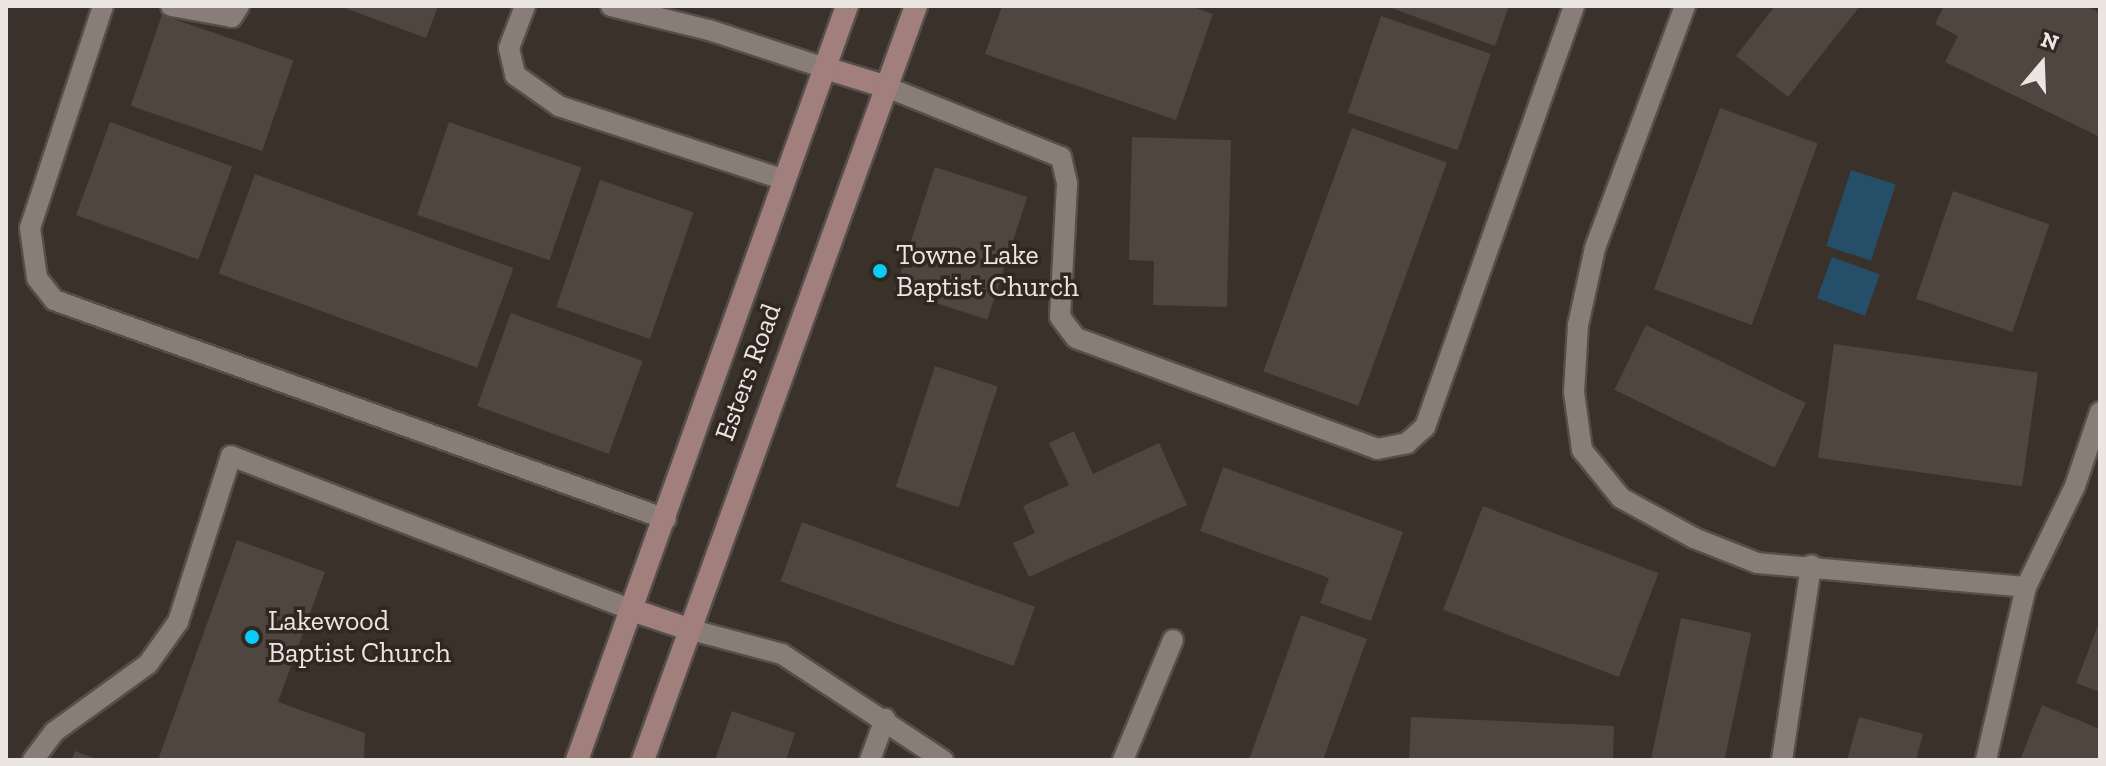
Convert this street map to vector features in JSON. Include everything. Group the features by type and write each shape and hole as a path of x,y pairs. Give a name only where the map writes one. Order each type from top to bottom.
{"main road":[{"name":"Esters Road","path":"577,760 666,519 783,179 847,6"},
{"name":"Esters Road","path":"643,760 884,86 916,6"},
{"path":"825,68 884,86"},
{"path":"632,610 688,629"}],"lane":[{"path":"103,6 30,228 37,278 54,300 666,519"},
{"path":"171,6 232,17 239,6"},
{"path":"525,6 509,48 515,75 559,106 783,179"},
{"path":"611,6 709,30 825,68"},
{"path":"884,86 1061,157 1067,184 1060,317 1076,338 1377,449 1407,443 1425,427 1574,6"},
{"path":"1685,6 1592,263 1578,325 1574,392 1582,450 1621,498 1694,538 1757,563 1811,565 2026,587"},
{"path":"1986,760 2026,587 2075,486 2100,412"},
{"path":"33,760 54,732 148,664 178,622 231,456 632,610"},
{"path":"1782,760 1811,565"},
{"path":"688,629 782,654 943,760"},
{"path":"1123,760 1173,640"},
{"path":"870,760 885,719"}],"water":[{"path":"1851,170 1896,185 1871,261 1826,246"},
{"path":"1832,257 1880,274 1865,316 1817,298"}],"building":[{"path":"339,6 438,6 426,38"},
{"path":"1002,6 1190,6 1213,14 1176,120 985,54"},
{"path":"1386,6 1509,6 1495,46"},
{"path":"1775,6 1860,6 1788,97 1736,56"},
{"path":"1944,6 2086,6 2100,13 2100,137 1945,62 1958,36 1935,24"},
{"path":"162,15 293,60 262,151 131,106"},
{"path":"1381,16 1491,54 1457,150 1348,112"},
{"path":"1720,108 1818,144 1752,325 1654,289"},
{"path":"110,122 232,166 198,259 76,215"},
{"path":"449,122 581,168 549,260 417,215"},
{"path":"1352,128 1447,163 1358,406 1263,371"},
{"path":"1132,137 1231,140 1227,307 1153,305 1154,261 1129,260"},
{"path":"935,167 1027,197 987,320 895,290"},
{"path":"255,174 513,268 477,368 219,274"},
{"path":"600,180 694,212 650,339 556,307"},
{"path":"1953,191 2049,224 2012,332 1916,299"},
{"path":"511,313 643,361 609,454 477,406"},
{"path":"1646,325 1806,403 1774,468 1614,390"},
{"path":"1834,344 2038,373 2022,487 1818,458"},
{"path":"935,366 998,386 959,507 896,487"},
{"path":"1074,431 1093,474 1159,443 1187,505 1029,577 1013,543 1035,533 1023,506 1069,485 1049,443"},
{"path":"1223,467 1403,532 1371,621 1320,603 1329,578 1200,531"},
{"path":"1483,506 1659,573 1619,677 1443,610"},
{"path":"802,522 1035,607 1013,666 780,581"},
{"name":"Lakewood Baptist Church","path":"237,540 325,572 278,702 365,733 364,760 158,760"},
{"path":"1301,615 1367,639 1323,760 1249,760"},
{"path":"1681,618 1751,633 1724,760 1651,760"},
{"path":"2100,620 2100,692 2076,683"},
{"path":"2042,705 2100,729 2100,760 2020,760"},
{"path":"732,711 795,733 786,760 715,760"},
{"path":"1411,717 1614,726 1613,760 1409,760"},
{"path":"1859,717 1923,734 1916,760 1847,760"},
{"path":"75,751 99,760 72,760"}],"place":[{"name":"Towne Lake Baptist Church","path":"880,271"},
{"name":"Lakewood Baptist Church","path":"252,637"}]}
